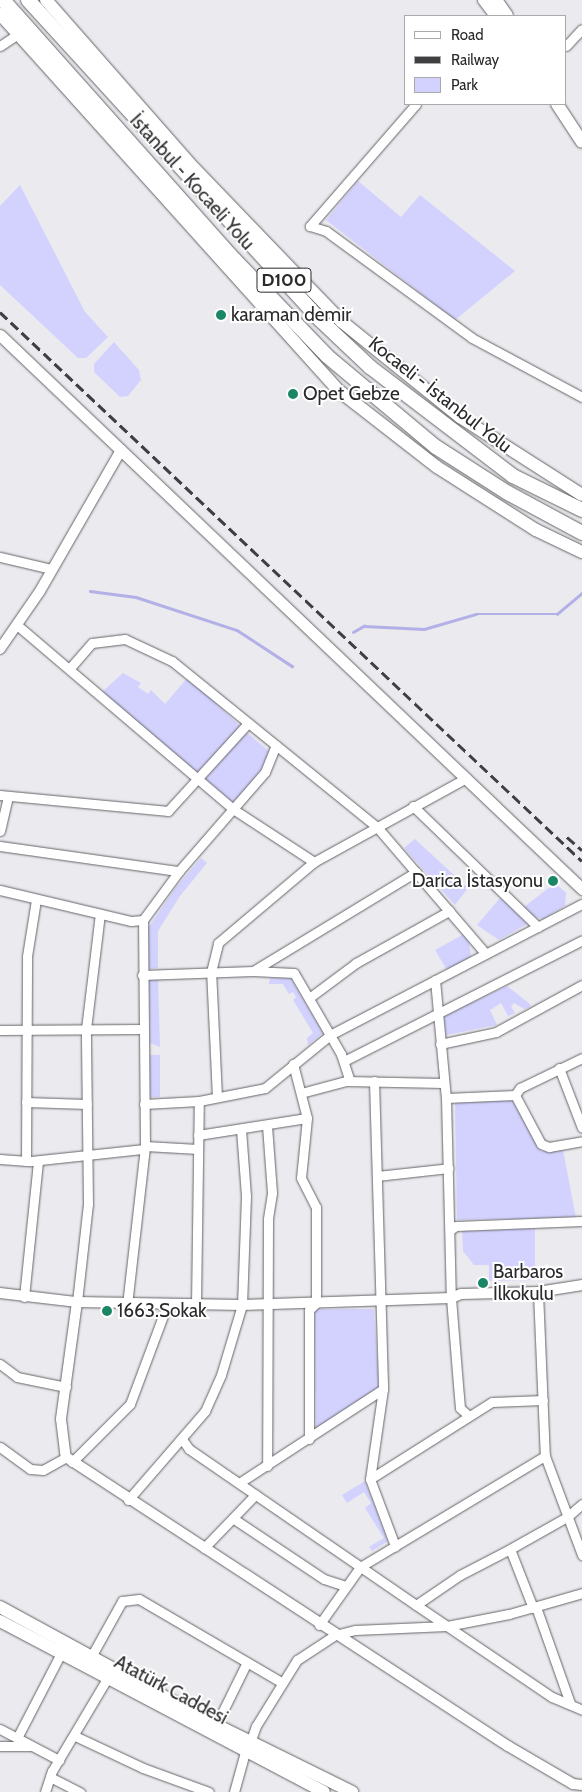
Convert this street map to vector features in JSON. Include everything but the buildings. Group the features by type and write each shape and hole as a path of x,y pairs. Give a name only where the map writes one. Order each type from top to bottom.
{"highway":[{"name":"İstanbul - Kocaeli Yolu","path":"3,0 234,259 327,356 436,446 508,493 582,533"},
{"name":"Kocaeli - İstanbul Yolu","path":"28,0 317,317 370,368 513,476 582,510"}],"main road":[{"path":"46,0 190,164 340,321 460,417 582,495"},
{"path":"484,0 499,10"},
{"path":"0,14 338,390 437,467 536,530 582,552"},
{"path":"567,103 582,126"},
{"path":"558,105 582,142"},
{"path":"0,335 582,890"},
{"path":"0,1607 92,1655 216,1725 247,1747 352,1792"},
{"name":"Atatürk Caddesi","path":"0,1621 108,1678 247,1747 317,1790"}],"street":[{"path":"567,45 582,29"},
{"path":"0,46 18,34"},
{"path":"415,105 310,226 326,231 472,338 582,397"},
{"path":"0,649 17,625 121,450"},
{"path":"0,557 51,569"},
{"path":"17,625 70,668 233,809 314,862"},
{"path":"70,668 92,643 125,639 172,661 377,827 486,954"},
{"path":"0,831 4,796 168,811 248,723"},
{"path":"127,1305 145,1147 143,920 179,871 265,772 276,745"},
{"path":"217,1097 211,972 212,958 218,942 314,862 466,778"},
{"path":"413,806 538,927"},
{"path":"0,846 179,871"},
{"path":"253,970 416,872"},
{"path":"0,890 131,921 143,920"},
{"path":"26,1161 25,1029 27,956 36,900"},
{"path":"144,1104 199,1101 264,1088 330,1035 582,904"},
{"path":"309,998 356,963 449,911"},
{"path":"100,914 86,1029 88,1204 61,1419 69,1459 128,1500 204,1548 334,1635 508,1746 579,1787"},
{"path":"344,1061 582,940"},
{"path":"142,975 253,970 294,973 344,1061 350,1081"},
{"path":"435,980 443,1083 446,1098 451,1298 460,1408 469,1416"},
{"path":"440,1044 496,1032 582,985"},
{"path":"0,1030 143,1030"},
{"path":"515,1095 520,1088 582,1058"},
{"path":"294,1064 306,1118 301,1178 316,1207 316,1303 309,1310 309,1439"},
{"path":"559,1068 582,1128"},
{"path":"301,1093 350,1081 443,1083"},
{"path":"374,1081 383,1389 370,1479 396,1546"},
{"path":"446,1098 515,1095"},
{"path":"515,1095 541,1144 548,1147 582,1141"},
{"path":"196,1305 199,1101"},
{"path":"26,1102 87,1104"},
{"path":"198,1135 267,1126 306,1118"},
{"path":"267,1126 272,1193 268,1219 267,1466"},
{"path":"128,1500 205,1411 221,1375 242,1305 246,1196 240,1129"},
{"path":"0,1159 26,1161 87,1157 145,1147 198,1149"},
{"path":"24,1297 38,1160"},
{"path":"377,1176 449,1168"},
{"path":"450,1230 456,1226 582,1221"},
{"path":"0,1293 24,1297 127,1305 242,1305 451,1298 460,1294 538,1292 582,1285"},
{"path":"538,1292 545,1456 582,1555"},
{"path":"0,1447 30,1469 43,1470 69,1459 130,1404 167,1305"},
{"path":"0,1364 17,1377 66,1387"},
{"path":"239,1483 383,1389"},
{"path":"370,1479 492,1402 543,1400"},
{"path":"182,1439 189,1448 416,1606 552,1697 570,1703 582,1710"},
{"path":"319,1625 360,1567 545,1456"},
{"path":"204,1548 234,1519 255,1495"},
{"path":"416,1606 460,1575 567,1517 582,1504"},
{"path":"234,1519 324,1579 346,1586"},
{"path":"510,1549 535,1607 570,1703"},
{"path":"234,1792 247,1747 281,1682 297,1660 334,1635 355,1630 447,1626 535,1607 582,1593"},
{"path":"92,1655 122,1602 139,1599 281,1682"},
{"path":"17,1738 61,1653"},
{"path":"216,1725 247,1662"},
{"path":"45,1792 59,1760 108,1678"},
{"path":"0,1729 59,1760"},
{"path":"75,1736 186,1788 209,1792"},
{"path":"0,1746 33,1746"},
{"path":"50,1777 80,1792"}],"green space":[{"path":"358,181 401,217 420,195 515,271 455,320 326,220"},
{"path":"20,185 85,312 108,337 86,358 78,358 0,285 0,206"},
{"path":"114,342 139,370 141,380 128,396 120,397 94,372 94,364"},
{"path":"123,673 141,683 138,687 148,694 151,690 165,704 188,677 241,727 199,775 102,692"},
{"path":"246,732 270,752 263,767 233,804 205,779"},
{"path":"415,839 468,888 455,905 404,848"},
{"path":"201,858 207,863 180,896 158,931 158,968 148,969 148,928 176,887"},
{"path":"555,883 566,893 565,906 543,919 536,918 524,907"},
{"path":"500,898 529,923 499,940 477,925"},
{"path":"464,934 469,940 471,957 447,970 435,950"},
{"path":"290,977 323,1033 308,1045 307,1038 313,1033 293,1000 296,997 293,992 289,994 283,984 269,984 270,978"},
{"path":"149,980 158,980 160,1047 150,1043"},
{"path":"507,986 530,1004 530,1007 524,1009 514,1003 511,1006 515,1013 508,1016 501,1003 490,1010 497,1025 446,1035 444,1016"},
{"path":"149,1055 160,1055 160,1097 149,1097"},
{"path":"512,1100 541,1151 563,1150 576,1218 457,1220 455,1102"},
{"path":"535,1228 535,1280 489,1281 489,1265 474,1265 463,1251 462,1231"},
{"path":"315,1309 374,1309 379,1388 316,1429"},
{"path":"365,1481 388,1541 372,1551 369,1547 384,1538 365,1508 371,1503 364,1492 347,1503 342,1495"}],"waterway":[{"path":"90,591 136,597 237,630 292,666"},
{"path":"353,632 364,626 424,629 476,614 557,614 582,593"}],"railway":[{"path":"0,312 582,861"},
{"path":"567,837 582,850"}],"place":[{"name":"karaman demir","path":"221,315"},
{"name":"Opet Gebze","path":"293,394"},
{"name":"Darica İstasyonu","path":"553,881"},
{"name":"Barbaros İlkokulu","path":"483,1283"},
{"name":"1663.Sokak","path":"107,1311"}]}
